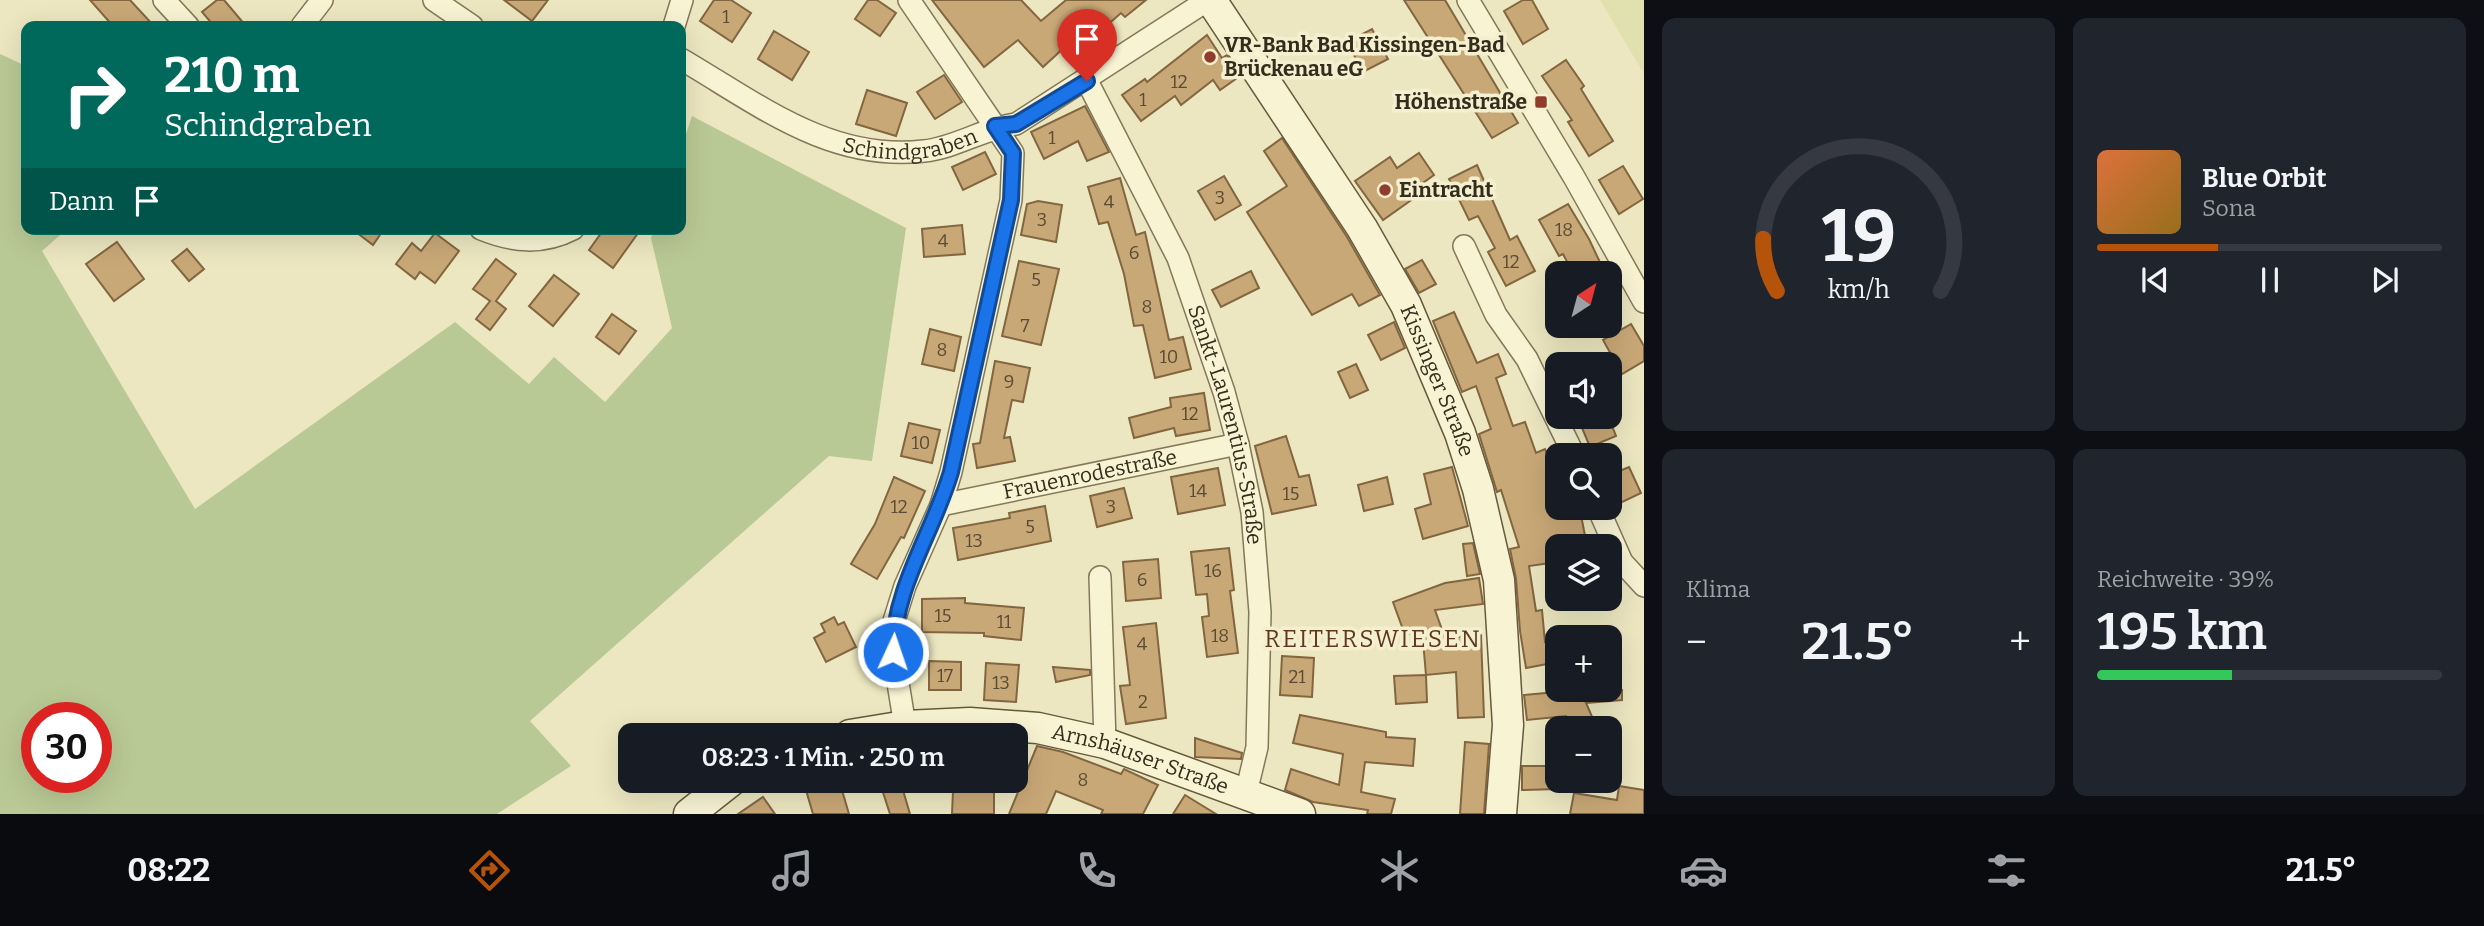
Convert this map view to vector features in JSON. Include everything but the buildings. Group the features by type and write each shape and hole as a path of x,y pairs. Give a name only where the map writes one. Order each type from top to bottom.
{"street":[{"path":"164,0 183,21"},
{"path":"306,21 322,0"},
{"path":"435,0 465,21"},
{"path":"676,21 682,0"},
{"path":"905,723 893,652 894,621 905,586 941,505 1011,200 1013,153 909,0"},
{"name":"Schindgraben","path":"686,62 804,131 841,146 880,152 926,151 995,126 1016,124 1210,0"},
{"name":"Kissinger Straße","path":"1210,0 1362,228 1406,305 1460,433 1478,489 1499,580 1508,725 1501,814"},
{"path":"1468,0 1574,177 1644,302"},
{"name":"Sankt-Laurentius-Straße","path":"1087,81 1178,258 1224,392 1238,444 1252,512 1260,612 1257,747 1246,793"},
{"path":"496,235 510,241 555,239 562,235"},
{"path":"1464,246 1496,314 1527,359 1568,443"},
{"name":"Frauenrodestraße","path":"941,505 1238,444"},
{"path":"1603,520 1622,562 1644,586"},
{"path":"1100,577 1105,743"},
{"name":"Arnshäuser Straße","path":"1028,726 1105,743 1300,814"},
{"path":"689,814 716,793"}],"green space":[{"path":"1600,0 1644,0 1644,74"},
{"path":"0,54 21,64 21,235 60,235 42,251 195,509 455,322 529,384 554,357 605,402 672,328 651,238 652,235 686,235 686,134 692,116 906,228 872,461 829,456 530,721 571,766 497,814 0,814"}],"place":[{"name":"VR-Bank Bad Kissingen-Bad Brückenau eG","path":"1210,57"},
{"name":"Höhenstraße","path":"1541,102"},
{"name":"Eintracht","path":"1385,190"}],"district":[{"name":"REITERSWIESEN","path":"1373,639"}],"route":[{"path":"893,652 894,621 905,586 941,505 951,472 1011,200 1013,153 995,126 1016,124 1087,81"}]}
